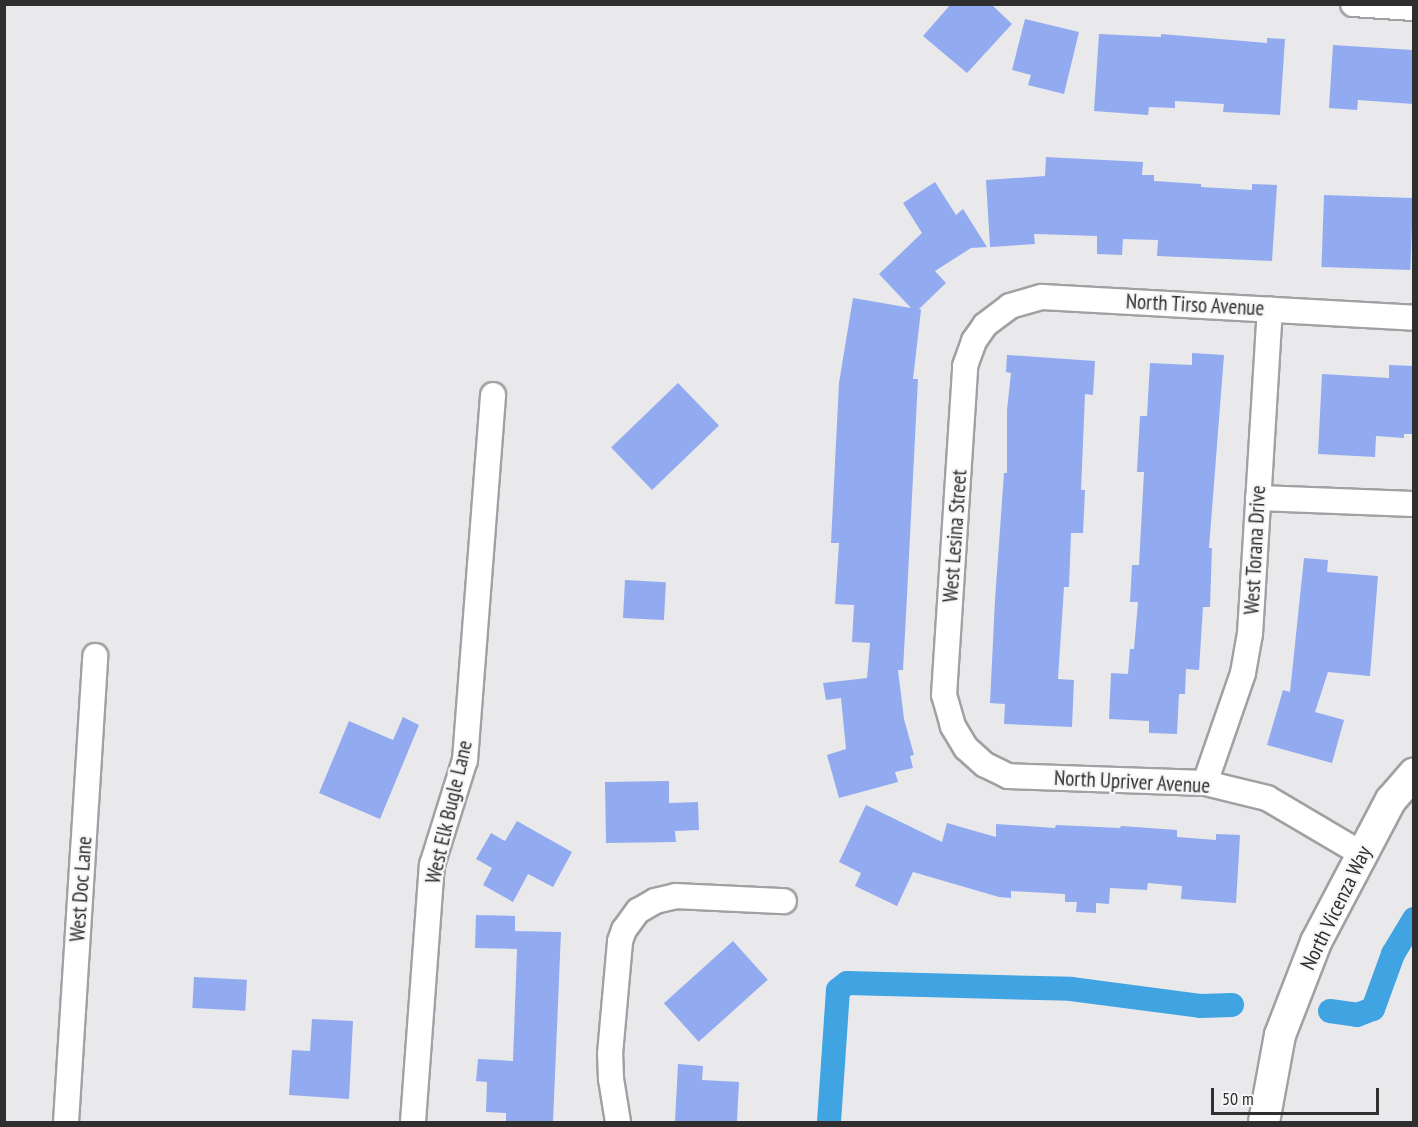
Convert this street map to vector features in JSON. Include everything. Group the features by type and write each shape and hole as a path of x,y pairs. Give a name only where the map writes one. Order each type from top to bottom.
{"street":[{"path":"1353,4 1413,8"},
{"name":"North Tirso Avenue","path":"985,325 1010,306 1042,297 1413,318"},
{"name":"West Torana Drive","path":"1205,783 1244,674 1250,634 1270,310"},
{"name":"West Lesina Street","path":"966,748 953,726 945,695 965,366 974,341 985,325"},
{"name":"West Elk Bugle Lane","path":"413,1122 432,865 465,760 493,395"},
{"path":"1258,498 1413,504"},
{"name":"West Doc Lane","path":"66,1122 95,656"},
{"name":"North Upriver Avenue","path":"966,748 985,765 1008,776 1205,783 1267,798 1362,854"},
{"name":"North Vicenza Way","path":"1264,1122 1281,1035 1316,942 1391,800 1413,774"},
{"path":"618,1122 610,1079 610,1054 620,941 624,930 638,911 655,901 676,896 784,901"}],"building":[{"path":"951,4 991,4 1012,24 967,73 923,36"},
{"path":"1025,19 1079,32 1064,94 1028,85 1031,75 1012,70"},
{"path":"1099,34 1161,37 1161,34 1267,43 1267,38 1285,39 1280,115 1223,112 1224,104 1175,101 1175,108 1149,107 1148,115 1094,111"},
{"path":"1333,45 1413,50 1413,104 1358,100 1357,110 1329,108"},
{"path":"1046,157 1143,162 1142,175 1154,175 1154,181 1201,184 1201,187 1252,190 1252,184 1277,185 1272,261 1157,256 1158,240 1123,239 1122,255 1097,254 1097,236 1034,234 1035,244 990,247 986,180 1045,176"},
{"path":"935,182 956,215 963,209 987,247 971,248 935,271 946,283 919,309 921,310 913,379 918,379 903,670 898,670 904,719 914,755 910,756 913,768 895,772 898,782 839,798 827,755 846,749 841,698 826,700 823,683 867,678 870,643 852,642 854,605 835,604 839,543 831,543 839,383 853,298 911,308 879,274 922,233 903,203"},
{"path":"1324,195 1413,198 1410,270 1321,267"},
{"path":"1192,353 1224,355 1209,548 1212,548 1210,607 1203,607 1199,670 1186,669 1185,694 1179,694 1177,734 1149,733 1149,721 1109,719 1111,673 1128,674 1130,649 1134,649 1138,602 1130,602 1132,565 1139,565 1144,472 1137,472 1140,416 1147,416 1150,363 1192,365"},
{"path":"1007,355 1095,361 1093,395 1085,394 1081,490 1085,490 1083,533 1071,533 1069,587 1064,587 1058,679 1074,680 1072,727 1004,724 1005,704 990,703 1004,473 1007,473 1007,410 1011,373 1006,372"},
{"path":"1389,365 1413,366 1413,434 1404,434 1404,438 1376,436 1375,457 1318,454 1322,374 1389,378"},
{"path":"678,383 719,425 652,490 611,448"},
{"path":"1304,558 1328,560 1327,572 1378,576 1370,676 1328,672 1315,712 1344,720 1332,763 1267,745 1283,690 1290,692"},
{"path":"625,580 666,582 664,620 623,618"},
{"path":"403,717 419,725 380,819 319,793 349,721 393,740"},
{"path":"669,781 669,803 698,802 699,830 675,831 676,842 606,843 605,782"},
{"path":"866,805 942,842 947,823 996,837 996,824 1055,828 1056,825 1120,828 1121,826 1177,830 1177,837 1216,840 1216,834 1240,835 1236,903 1181,899 1182,886 1148,883 1147,890 1110,888 1109,904 1096,903 1096,913 1076,912 1077,902 1065,902 1065,894 1011,891 1011,898 999,897 913,872 897,906 855,886 861,873 839,862"},
{"path":"517,821 572,852 553,887 528,874 513,902 483,885 492,868 476,859 491,833 505,841"},
{"path":"476,915 515,916 515,931 561,932 553,1122 506,1122 506,1113 486,1112 487,1082 476,1081 478,1059 513,1061 517,949 475,948"},
{"path":"733,941 768,980 699,1042 664,1003"},
{"path":"194,977 247,980 245,1011 192,1008"},
{"path":"312,1019 353,1021 349,1099 289,1095 292,1050 310,1051"},
{"path":"678,1064 703,1066 702,1080 739,1082 737,1122 675,1122"}],"waterway":[{"path":"1330,1011 1357,1015 1373,1009 1393,954 1414,919"},
{"path":"829,1122 838,990 847,983 1071,989 1200,1006 1232,1005"}]}
